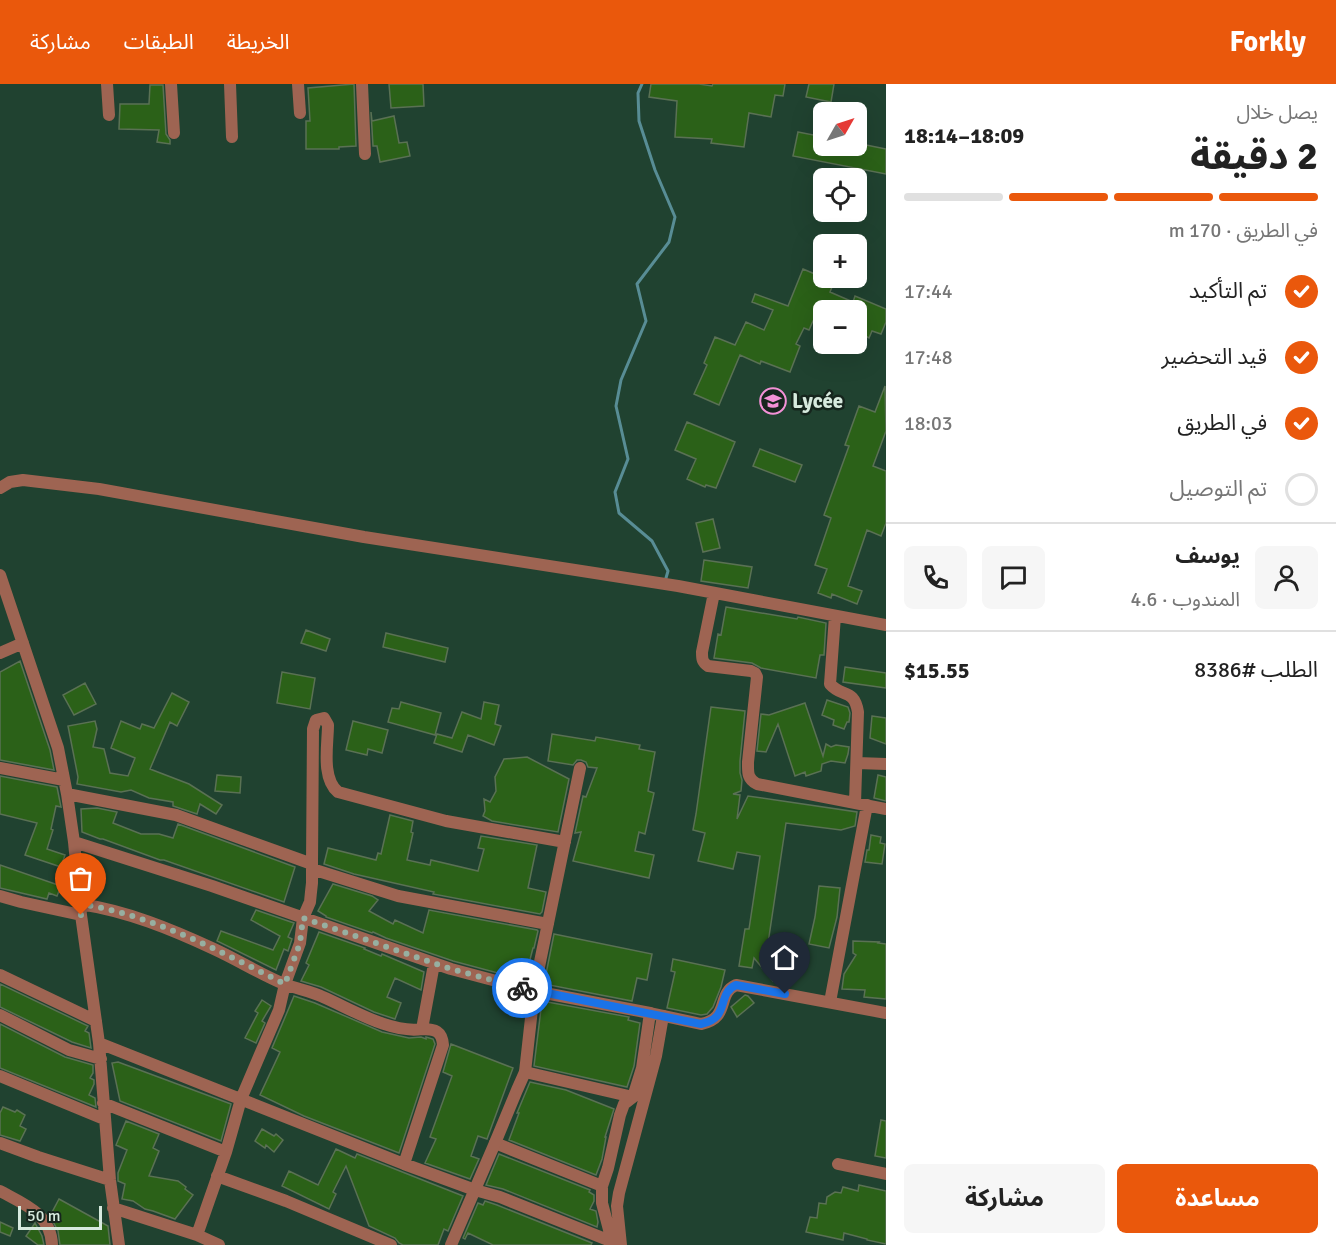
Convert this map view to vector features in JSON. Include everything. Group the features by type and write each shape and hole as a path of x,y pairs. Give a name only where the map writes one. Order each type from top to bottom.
{"street":[{"path":"107,84 109,115"},
{"path":"171,84 174,134"},
{"path":"230,84 232,137"},
{"path":"298,84 300,113"},
{"path":"362,84 365,154"},
{"path":"0,488 10,482 23,480 99,489 364,537 678,586 886,626"},
{"path":"0,575 58,748 67,794 101,1059 104,1119 119,1245"},
{"path":"714,593 702,659 704,663 708,666 751,671 757,677 748,762 748,776 751,780 757,784 886,809"},
{"path":"830,1002 861,804 857,763 857,703 852,697 833,688 829,680 835,616"},
{"path":"0,653 23,643"},
{"path":"197,1235 226,1152 241,1100 279,1010 285,984 300,943 303,918 310,902 312,729 316,720 324,718 328,724 326,750 329,780 338,792 446,821 565,842"},
{"path":"857,763 886,764"},
{"path":"0,768 64,780"},
{"path":"451,1245 525,1072 534,991 580,768"},
{"path":"67,794 176,815 398,896 548,924"},
{"path":"74,842 434,964 534,991 650,1012 701,1024 708,1023 719,1014 726,993 736,985 886,1013"},
{"path":"0,896 21,902 81,909 115,910 173,931 285,984 322,996 368,1018 400,1028 433,1029 438,1032 443,1039 443,1046 404,1164"},
{"path":"422,1029 434,964"},
{"path":"0,975 96,1021"},
{"path":"616,1244 602,1203 602,1186 624,1104 633,1097 642,1068 650,1012"},
{"path":"0,1015 69,1050 101,1059"},
{"path":"616,1244 617,1206 656,1056 663,1016"},
{"path":"99,1043 404,1164 500,1197 616,1244"},
{"path":"525,1072 633,1097"},
{"path":"0,1076 104,1119"},
{"path":"103,1103 226,1152"},
{"path":"0,1143 110,1180"},
{"path":"495,1143 602,1186"},
{"path":"838,1164 886,1174"},
{"path":"217,1176 391,1245"},
{"path":"0,1191 39,1215 47,1226 52,1245"},
{"path":"113,1208 197,1235 219,1245"}],"building":[{"path":"354,84 356,146 339,147 339,149 306,149 306,121 310,121 308,88"},
{"path":"389,84 423,84 424,106 391,108"},
{"path":"651,84 712,86 713,84 785,84 783,96 775,95 771,117 749,113 744,147 711,143 712,139 675,137 677,101 649,97"},
{"path":"809,84 834,84 831,102 806,97"},
{"path":"150,85 163,85 166,134 170,144 157,142 159,130 119,129 120,104 149,104"},
{"path":"371,112 372,121 394,116 399,143 407,142 410,156 380,162 377,146 373,146"},
{"path":"798,132 813,135 813,156 867,156 867,145 886,149 886,174 867,170 867,168 855,168 793,156"},
{"path":"803,269 813,273 813,288 832,288 830,292 848,300 813,300 813,321 809,330 804,328 796,344 800,346 790,372 761,361 760,364 740,355 719,405 694,394 707,365 704,363 715,337 735,345 746,322 764,330 773,310 752,302 755,294 788,306"},
{"path":"867,301 886,309 886,322 881,334 872,331 869,338 867,337"},
{"path":"885,386 886,431 873,466 886,471 886,523 881,536 867,530 848,586 862,591 857,604 832,594 831,598 818,593 827,569 815,565 831,518 824,515 849,446 845,445 859,406 875,412"},
{"path":"687,422 735,442 716,488 706,485 705,487 687,479 696,459 675,450"},
{"path":"760,449 802,465 795,482 753,466"},
{"path":"713,519 720,548 703,552 696,523"},
{"path":"704,560 752,567 748,588 701,581"},
{"path":"726,607 826,623 824,655 820,655 816,678 761,668 752,663 714,658"},
{"path":"306,630 330,639 326,651 301,643"},
{"path":"386,633 448,648 445,662 383,647"},
{"path":"20,661 50,750 54,770 0,760 0,672"},
{"path":"845,667 886,673 886,688 843,682"},
{"path":"282,672 315,678 310,709 277,703"},
{"path":"85,683 96,704 74,715 63,695"},
{"path":"172,693 189,702 177,726 170,722 150,769 189,784 222,805 216,814 200,804 197,814 173,806 173,802 149,798 131,790 121,792 77,784 78,777 68,726 95,721 97,729 93,747 104,749 110,773 128,776 135,758 111,748 121,721 140,729 142,724 154,728"},
{"path":"827,700 848,707 849,722 844,729 833,725 834,720 822,715"},
{"path":"401,702 441,713 435,735 388,722 392,708 399,709"},
{"path":"484,702 499,705 495,724 501,726 494,745 468,735 462,752 434,743 437,734 452,738 462,712 481,719"},
{"path":"805,703 823,756 826,744 831,747 836,745 849,747 845,763 831,761 822,764 821,771 806,776 805,772 795,776 778,724 766,752 757,751 761,714 769,715"},
{"path":"711,707 745,711 740,761 741,791 733,794 740,795 737,819 748,796 857,812 855,826 841,830 786,823 764,970 754,958 752,968 739,966 745,929 749,929 760,856 737,852 733,869 698,861 705,833 693,830"},
{"path":"872,716 886,718 886,744 870,738"},
{"path":"353,721 388,730 382,753 368,749 367,755 346,750"},
{"path":"552,734 595,741 596,737 640,745 639,749 655,752 648,791 654,793 645,834 639,832 635,851 654,855 649,878 573,861 581,832 575,833 583,796 586,797 597,768 588,767 586,762 581,760 577,760 573,765 548,761"},
{"path":"527,757 569,779 558,832 492,821 483,816 484,799 490,802 496,791 495,777 504,759"},
{"path":"217,775 241,777 240,793 215,791"},
{"path":"878,775 886,777 886,801 874,798"},
{"path":"0,776 57,787 61,807 56,806 51,829 53,830 47,849 65,855 61,867 25,855 37,823 0,814"},
{"path":"97,808 117,812 113,823 141,834 159,834 173,838 178,824 295,867 284,902 82,832 81,809"},
{"path":"390,815 413,821 411,832 413,833 407,860 430,865 431,860 478,871 484,849 478,848 481,836 537,845 528,888 546,892 542,912 540,914 433,894 434,892 354,874 324,864 328,848 376,860 378,853 381,854"},
{"path":"871,835 881,837 880,843 885,844 882,864 865,862"},
{"path":"0,865 61,886 57,896 49,893 47,899 0,888"},
{"path":"333,884 372,896 378,900 369,911 393,924 395,920 423,933 429,910 537,930 528,967 530,967 528,981 453,961 326,917 318,911"},
{"path":"819,886 840,888 837,917 829,948 809,944"},
{"path":"256,910 294,923 288,937 292,939 288,951 284,949 276,970 217,941 221,931 273,950 280,936 251,920"},
{"path":"319,932 381,956 382,954 424,972 421,990 395,978 387,997 401,1003 395,1019 374,1012 321,987 301,981 309,965 306,963"},
{"path":"554,934 652,954 647,980 637,978 632,1001 544,984"},
{"path":"853,941 886,944 886,999 864,997 865,990 842,989 844,974 856,955 853,953"},
{"path":"789,953 800,966 781,982 777,977 773,981 766,972"},
{"path":"673,959 725,970 713,1007 707,1014 701,1015 667,1008 675,972 671,971"},
{"path":"0,984 88,1026 85,1031 89,1033 91,1048 72,1042 0,1007"},
{"path":"745,995 754,1003 737,1017 731,1007"},
{"path":"294,996 382,1032 409,1038 433,1039 435,1044 399,1153 304,1116 260,1095 280,1052 272,1048"},
{"path":"262,1000 271,1006 262,1021 265,1023 256,1043 245,1038 258,1013 255,1011"},
{"path":"542,1001 629,1017 628,1020 640,1023 634,1066 627,1087 534,1066"},
{"path":"0,1024 65,1057 93,1065 90,1078 94,1080 94,1084 89,1095 95,1098 96,1107 0,1068"},
{"path":"451,1044 513,1068 487,1139 478,1136 471,1156 479,1159 470,1179 425,1163 436,1139 430,1137 452,1076 443,1072"},
{"path":"118,1062 231,1104 221,1141 120,1101 112,1063"},
{"path":"530,1082 566,1090 614,1109 596,1175 509,1140"},
{"path":"3,1107 15,1112 17,1110 25,1115 20,1126 26,1129 20,1141 0,1135 0,1113"},
{"path":"881,1120 886,1121 886,1158 875,1156"},
{"path":"126,1121 159,1134 153,1148 159,1151 149,1176 178,1181 193,1195 175,1219 145,1209 133,1201 122,1199 125,1184 118,1181 118,1173 127,1150 116,1145"},
{"path":"262,1129 274,1136 276,1134 283,1140 274,1152 266,1145 265,1148 255,1141"},
{"path":"336,1149 355,1158 357,1154 463,1196 448,1231 444,1229 438,1245 403,1245 395,1238 369,1226 346,1166 333,1192 336,1194 329,1209 282,1186 289,1171 318,1185"},
{"path":"499,1154 590,1190 589,1192 594,1195 594,1201 590,1209 596,1211 597,1227 503,1189 486,1185"},
{"path":"859,1185 886,1191 886,1244 844,1233 843,1240 806,1232 810,1217 817,1218 819,1203 826,1204 827,1197 835,1192 841,1193 843,1187 858,1191"},
{"path":"59,1199 108,1226 110,1245 60,1245 58,1231 50,1216"},
{"path":"485,1201 592,1243 591,1245 493,1245 468,1233 465,1239 463,1238 478,1203 483,1205"},
{"path":"0,1222 13,1228 10,1236 0,1232"},
{"path":"35,1223 44,1245 38,1245 26,1236"}],"waterway":[{"path":"642,84 638,93 639,121 655,170 675,217 669,242 637,284 646,321 621,380 616,406 628,459 615,492 619,513 652,541 668,571 666,578"}],"way so far":[{"path":"81,915 80,904 127,914 173,931 285,984 300,943 303,918 451,969 522,988"}],"place":[{"name":"Lycée","path":"773,401"}],"route":[{"path":"522,988 701,1024 708,1023 719,1014 726,993 736,985 785,994"}]}
